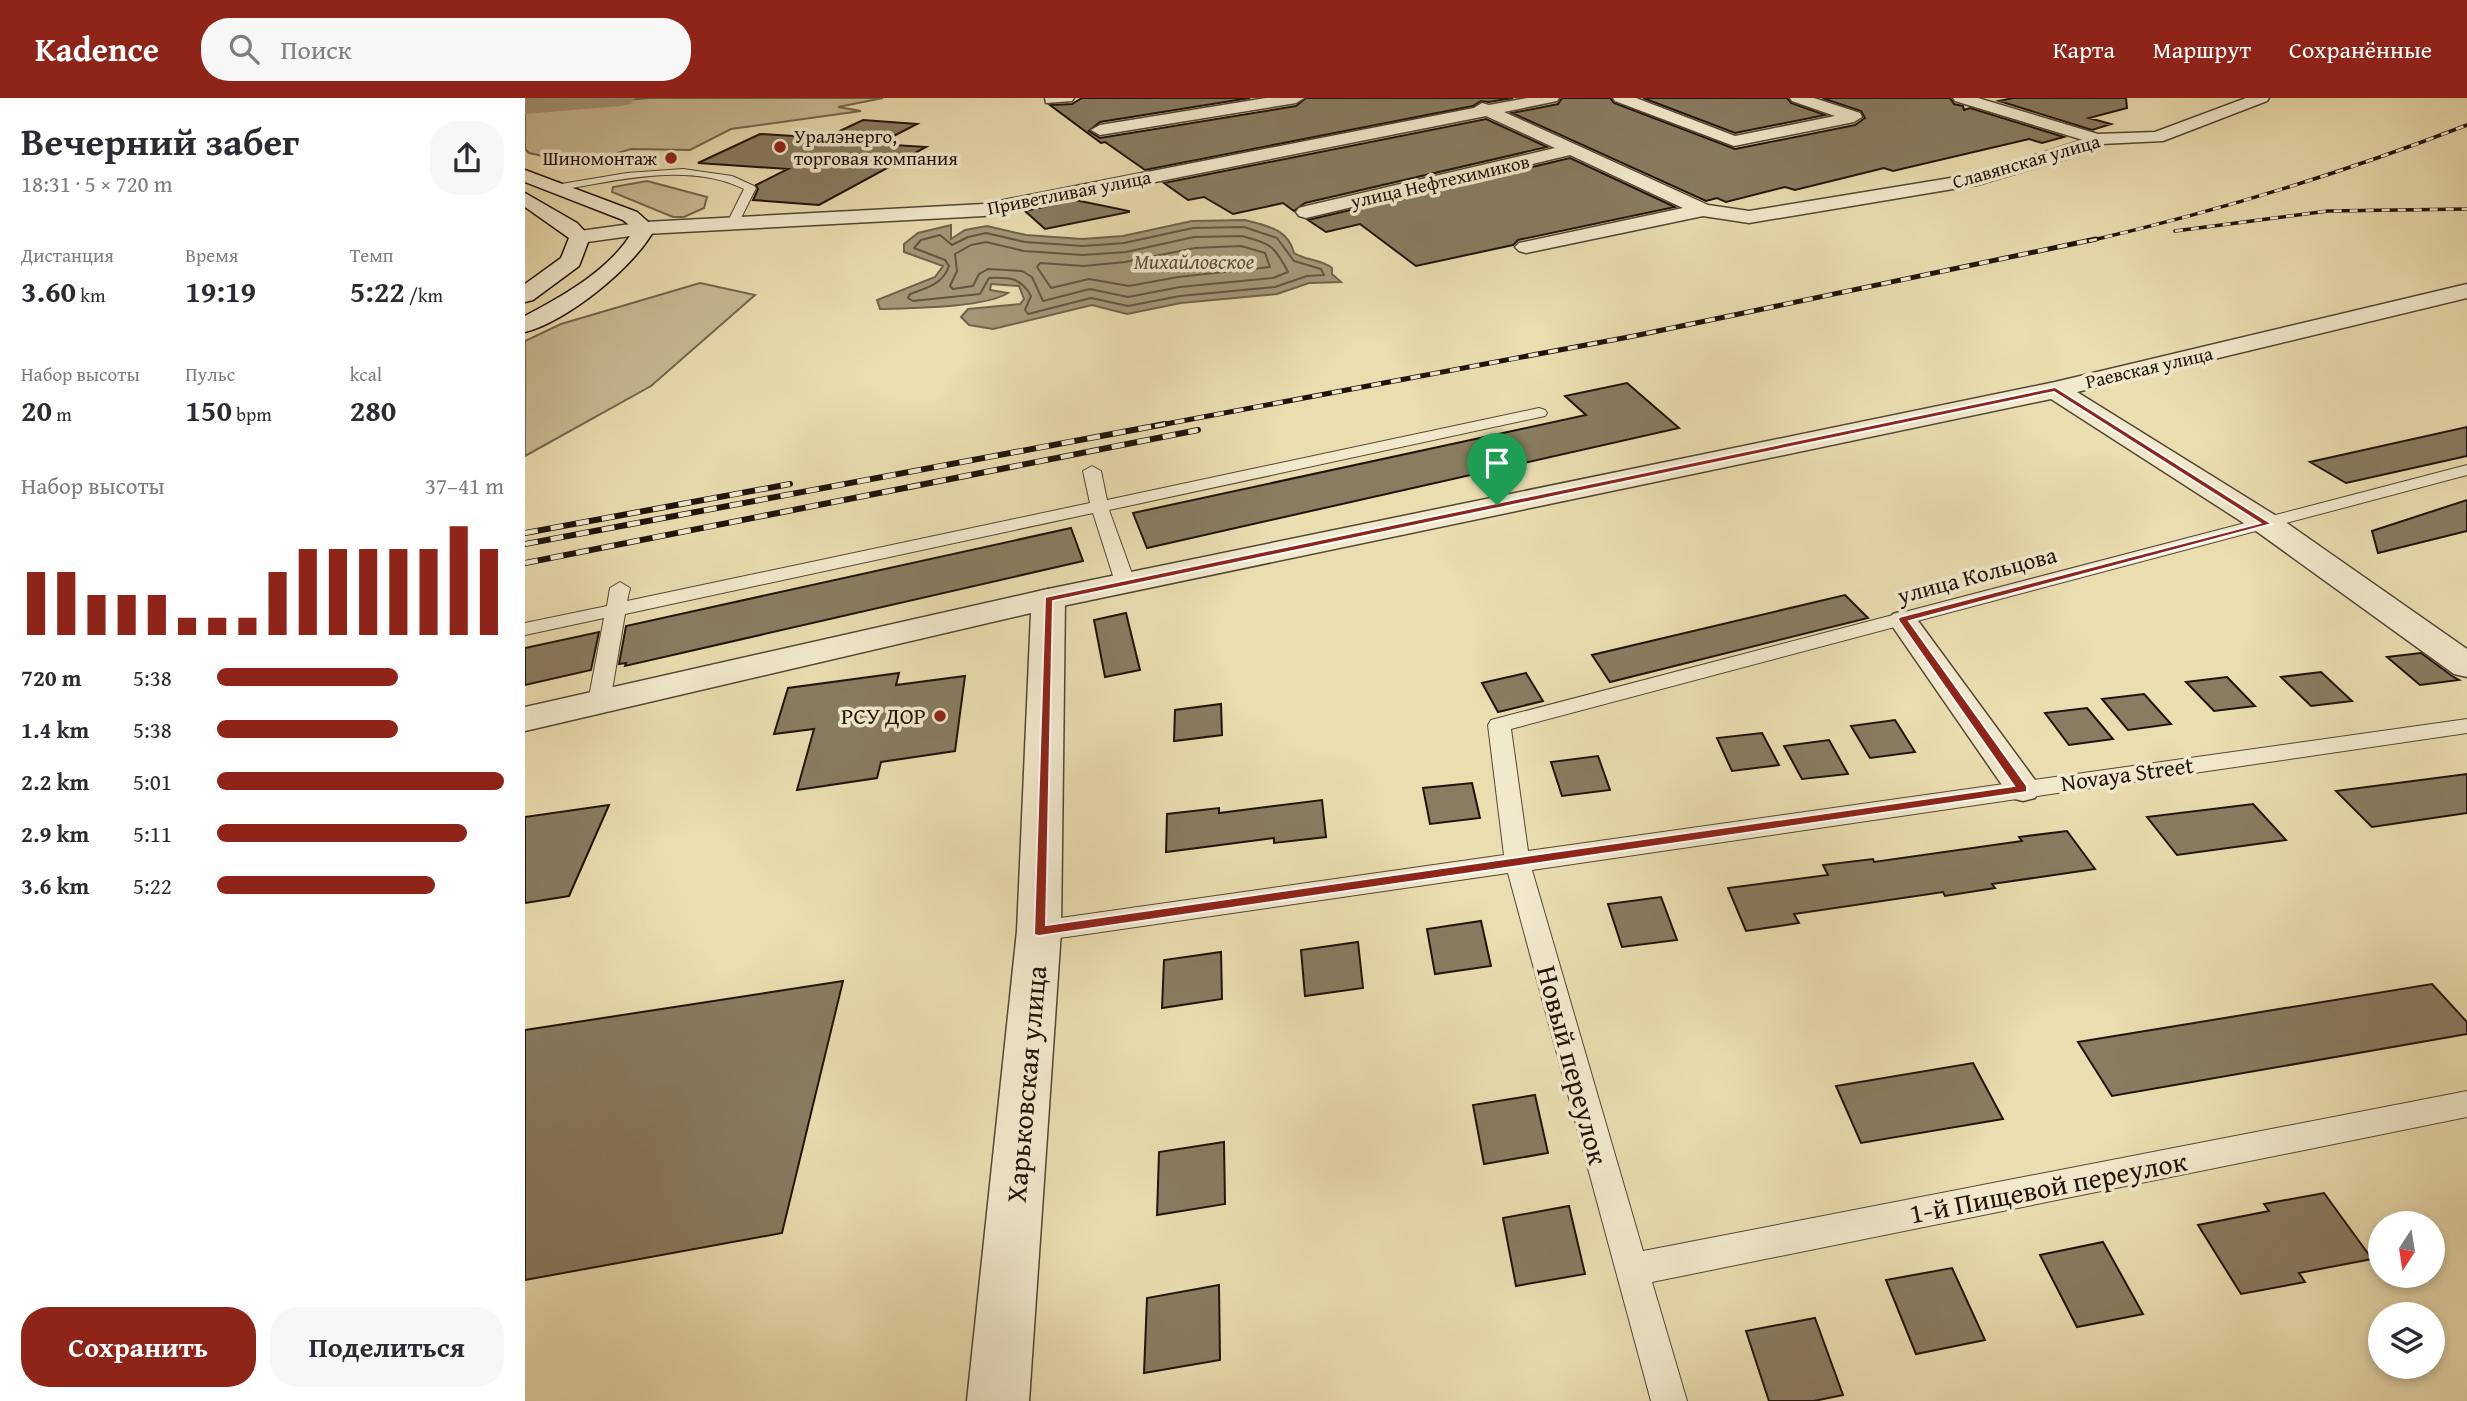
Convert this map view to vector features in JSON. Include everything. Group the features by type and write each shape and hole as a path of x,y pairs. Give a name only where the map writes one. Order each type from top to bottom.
{"street":[{"path":"1209,98 1248,122"},
{"path":"1100,130 1296,98"},
{"path":"1461,98 1703,210"},
{"name":"Приветливая улица","path":"580,237 645,228 984,209 1551,98"},
{"path":"1621,98 1734,141 1854,117 1798,98"},
{"path":"1961,98 2098,139"},
{"name":"Славянская улица","path":"1703,210 1749,217 1977,179 2083,148 2098,139 2157,137 2261,98"},
{"path":"1269,136 1290,149"},
{"name":"улица Нефтехимиков","path":"1306,212 1574,149"},
{"path":"525,176 630,216 645,228 642,240 600,278 525,326"},
{"path":"525,199 570,227 580,237 571,261 525,295"},
{"path":"1526,247 1703,210"},
{"name":"Раевская улица","path":"525,719 1125,582 2055,390 2467,292"},
{"path":"2055,390 2267,524 2467,666"},
{"name":"Харьковская улица","path":"998,1401 1039,931 1048,599"},
{"path":"1903,620 2023,789"}],"lane":[{"path":"555,188 648,175 695,173 739,179 750,188 733,223"},
{"path":"525,629 1539,412"},
{"name":"улица Кольцова","path":"1499,725 2467,470"},
{"path":"1092,471 1099,506 1125,582"},
{"path":"599,702 620,588"},
{"name":"Новый переулок","path":"1499,725 1517,862 1669,1401"},
{"name":"Novaya Street","path":"1039,931 2467,726"},
{"name":"1-й Пищевой переулок","path":"1630,1270 2467,1104"}],"shaded area":[{"path":"650,98 883,98 838,107 861,111 731,129 690,150 631,149 581,164 529,153 525,149 525,108"},
{"path":"647,181 707,197 704,208 684,217 673,217 612,192 613,187"},
{"path":"700,283 755,295 651,386 525,456 525,341 561,324"}],"water":[{"name":"Михайловское","path":"1245,220 1275,229 1287,238 1294,253 1332,268 1332,274 1341,282 1309,283 1277,294 1181,303 1127,314 1092,305 993,329 969,325 961,317 968,309 1020,304 1024,299 1019,286 991,284 990,290 1008,293 982,302 947,306 880,309 877,300 935,277 943,266 904,252 904,244 918,233 951,225 951,239 965,230 987,226 1026,235 1082,239 1123,236 1192,221"}],"building":[{"path":"1082,98 1250,98 1100,122 1089,131 1100,138 1296,106 1306,98 1513,98 1481,101 1473,106 1145,170 1105,142 1101,143 1050,105 1072,104"},
{"path":"1562,98 1610,98 1614,103 1735,149 1855,125 1865,118 1861,111 1822,98 1950,98 1954,104 1963,106 1964,110 1970,108 2064,137 2042,143 2029,139 1893,171 1884,168 1795,190 1785,187 1726,202 1717,198 1706,201 1512,113 1558,104"},
{"path":"1643,98 1787,98 1791,103 1825,115 1735,133"},
{"path":"2013,98 2126,98 2127,108 2089,118 2111,124 2092,130 1999,101"},
{"path":"1486,119 1547,147 1305,203 1294,211 1283,203 1233,214 1204,197 1188,200 1164,183"},
{"path":"863,120 917,124 878,144 926,147 819,205 753,200 758,189 756,185 788,169 698,163 760,134 825,138"},
{"path":"1570,158 1675,207 1518,240 1513,245 1416,266 1360,224 1326,232 1308,220"},
{"path":"1075,200 1129,212 1045,229 1025,211"},
{"path":"1627,383 1679,428 1147,548 1133,513 1586,415 1565,396"},
{"path":"2467,427 2467,456 2346,483 2310,462"},
{"path":"2467,500 2467,531 2378,553 2372,531"},
{"path":"1071,528 1083,561 625,666 626,663 619,664 626,626"},
{"path":"1845,595 1868,618 1610,682 1592,655"},
{"path":"1126,613 1140,670 1105,677 1094,620"},
{"path":"599,632 591,670 525,685 525,648"},
{"path":"2421,653 2459,680 2420,685 2387,657"},
{"path":"2321,672 2352,701 2311,706 2281,677"},
{"path":"899,673 896,685 965,676 955,751 881,762 877,778 797,790 814,729 774,734 788,688"},
{"path":"1526,673 1543,701 1498,712 1482,683"},
{"path":"2227,677 2255,706 2214,711 2186,682"},
{"path":"2144,694 2171,724 2128,730 2102,699"},
{"path":"1221,704 1222,735 1174,741 1175,710"},
{"path":"2087,708 2113,739 2069,745 2045,713"},
{"path":"1895,720 1915,752 1870,758 1851,726"},
{"path":"1762,733 1779,765 1732,771 1717,738"},
{"path":"1829,740 1848,774 1802,779 1784,746"},
{"path":"1598,756 1610,790 1562,796 1551,762"},
{"path":"2467,774 2467,813 2372,827 2336,791"},
{"path":"1472,783 1480,818 1430,824 1423,788"},
{"path":"1322,800 1326,837 1274,843 1274,838 1166,852 1167,814 1219,808 1219,813"},
{"path":"2253,804 2286,840 2177,855 2147,817"},
{"path":"609,805 569,896 525,903 525,817"},
{"path":"2067,831 2095,869 1992,884 1995,888 1945,896 1943,892 1794,914 1799,923 1746,931 1728,888 1828,875 1823,865 1873,859 1874,862 2022,841 2019,837"},
{"path":"1661,897 1677,940 1622,947 1608,904"},
{"path":"1481,921 1491,966 1435,974 1427,929"},
{"path":"1358,942 1363,988 1305,996 1301,950"},
{"path":"1221,952 1222,999 1162,1008 1164,960"},
{"path":"843,981 782,1233 525,1280 525,1030"},
{"path":"2432,984 2467,1022 2467,1034 2112,1096 2078,1042"},
{"path":"1973,1063 2003,1119 1861,1143 1836,1086"},
{"path":"1535,1095 1548,1153 1484,1164 1473,1105"},
{"path":"1224,1142 1225,1204 1157,1215 1159,1152"},
{"path":"2324,1193 2368,1254 2368,1260 2299,1273 2305,1282 2241,1294 2198,1225 2269,1211 2264,1204"},
{"path":"1569,1206 1585,1274 1516,1286 1503,1218"},
{"path":"2103,1242 2143,1314 2077,1327 2040,1255"},
{"path":"1952,1268 1985,1340 1916,1354 1886,1280"},
{"path":"1219,1285 1220,1360 1144,1373 1147,1298"},
{"path":"1815,1318 1843,1395 1814,1401 1769,1401 1746,1331"}],"waterway":[{"path":"525,105 621,98"}],"railway":[{"path":"2089,241 2280,190 2467,125"},
{"path":"2175,231 2328,211 2467,209"},
{"path":"1155,426 1634,336 2096,239"},
{"path":"525,544 1165,424"},
{"path":"525,563 1198,430"},
{"path":"525,533 790,484"}],"place":[{"name":"Уралэнерго, торговая компания","path":"780,147"},
{"name":"Шиномонтаж","path":"671,158"},
{"name":"РСУ ДОР","path":"940,716"}],"route":[{"path":"2055,390 2267,524 1903,620 2023,789 1039,931 1048,599 1497,505 2055,390"}]}
